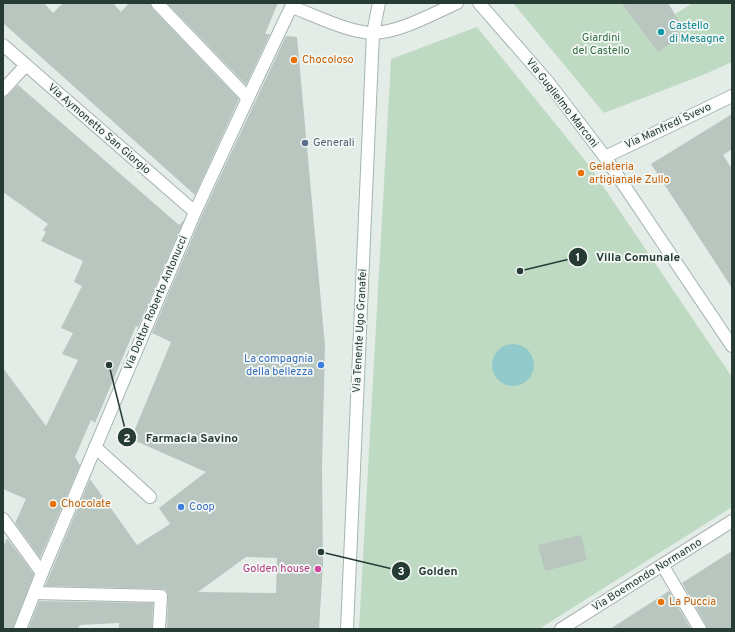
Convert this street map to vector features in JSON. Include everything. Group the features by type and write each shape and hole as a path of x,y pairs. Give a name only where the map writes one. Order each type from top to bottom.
{"main road":[{"path":"157,3 248,98"},
{"name":"Via Tenente Ugo Granafei","path":"347,629 373,33 379,3"},
{"path":"292,5 350,29 373,33 399,28 457,3"},
{"name":"Via Guglielmo Marconi","path":"479,3 548,82 605,156 732,346"},
{"name":"Via Dottor Roberto Antonucci","path":"20,629 95,447 195,212 292,5"},
{"name":"Via Aymonetto San Giorgio","path":"3,45 195,212"},
{"path":"3,90 26,65"},
{"name":"Via Manfredi Svevo","path":"605,156 732,96"},
{"path":"95,447 150,497"},
{"path":"3,519 42,574"},
{"name":"Via Boemondo Normanno","path":"561,629 663,566 732,521"},
{"path":"663,566 700,629"},
{"path":"35,593 160,596 159,629"}],"green space":[{"name":"Giardini del Castello","path":"513,3 621,3 658,52 682,36 676,27 681,24 675,14 693,3 732,3 732,62 703,75 604,113"},
{"path":"477,27 588,164 732,377 732,507 539,629 359,629 391,59"}],"water":[{"path":"509,344 517,344 525,347 531,353 534,365 531,377 525,383 517,386 509,386 501,383 495,377 492,369 492,361 495,353 501,347"}],"building":[{"path":"3,3 44,3 53,13 63,3 113,3 121,12 129,3 150,3 152,8 239,99 195,195 3,23"},
{"path":"167,3 278,3 265,34 270,34 246,85"},
{"name":"Castello di Mesagne","path":"621,3 668,3 681,24 676,27 682,36 658,52"},
{"path":"286,36 297,37 325,346 322,467 323,564 319,629 167,629 168,596 165,589 45,586 90,479 137,545 170,524 159,508 206,472 131,439 171,342 152,333 202,215","holes":["246,557 277,558 276,593 198,592"]},
{"path":"18,85 179,225 184,220 138,327 136,326 95,423 91,420 75,457 80,465 40,558 15,523 26,499 3,489 3,368 46,426 78,360 62,354 73,333 61,328 82,286 74,282 83,261 41,241 46,232 43,230 48,224 3,192 3,97 8,95"},
{"path":"732,114 732,149 723,155 732,169 732,288 651,164"},
{"path":"581,535 587,560 545,571 538,545"},
{"path":"7,538 34,574 13,629 3,629 3,547"},
{"path":"732,551 732,629 707,629 682,583"},
{"path":"669,591 691,629 610,629"},
{"path":"39,601 153,603 152,629 119,629 119,623 80,625 78,629 28,629"}],"place":[{"name":"Castello di Mesagne","path":"661,32"},
{"name":"Chocoloso","path":"294,60"},
{"name":"Generali","path":"305,143"},
{"name":"Gelateria artigianale Zullo","path":"581,173"},
{"name":"Villa Comunale","path":"520,271"},
{"name":"Farmacia Savino","path":"109,365"},
{"name":"La compagnia della bellezza","path":"321,365"},
{"name":"Chocolate","path":"53,504"},
{"name":"Coop","path":"181,507"},
{"name":"Golden","path":"321,552"},
{"name":"Golden house","path":"318,569"},
{"name":"La Puccia","path":"661,602"}]}
